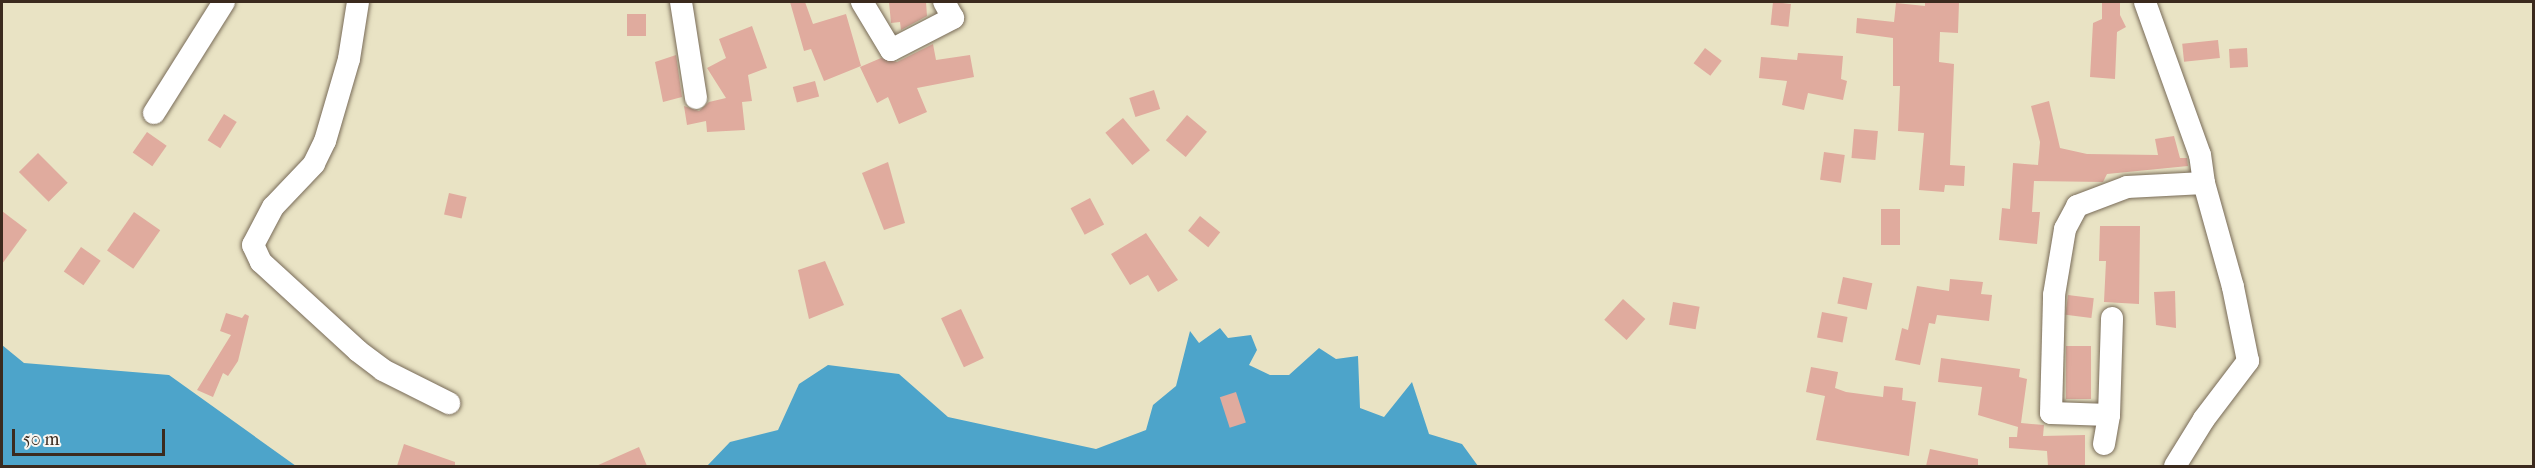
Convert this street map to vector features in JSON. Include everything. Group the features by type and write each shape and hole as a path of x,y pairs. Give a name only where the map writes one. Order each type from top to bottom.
{"street":[{"path":"154,113 224,2"},
{"path":"358,2 349,59 325,141 314,164 273,207 253,245 261,262 358,351 383,370 449,403"},
{"path":"681,2 696,98"},
{"path":"862,2 891,50 953,18 944,2"},
{"path":"2145,2 2200,155 2204,183 2233,287 2248,361 2204,419 2175,466"},
{"path":"2109,415 2051,413 2054,296 2065,229 2077,206 2127,187 2204,183"},
{"path":"2104,444 2109,415 2112,318"}],"water":[{"path":"1220,328 1228,338 1251,335 1257,350 1249,365 1270,375 1289,375 1319,348 1336,359 1358,356 1360,408 1384,417 1412,382 1429,434 1462,444 1478,466 707,466 730,442 778,430 799,384 828,365 899,374 948,417 1096,449 1146,430 1153,405 1176,386 1190,331 1199,343"},
{"path":"2,345 24,363 169,375 296,466 2,466"}],"building":[{"path":"790,2 805,2 813,24 846,14 861,66 824,81 811,49 804,51"},
{"path":"889,2 926,2 927,16 901,30 900,22 891,23"},
{"path":"1773,2 1791,4 1788,27 1771,25"},
{"path":"1925,2 1959,2 1958,33 1940,32 1939,62 1954,64 1950,165 1965,166 1964,186 1945,185 1944,192 1919,190 1924,133 1898,131 1900,86 1893,86 1893,38 1856,33 1857,18 1894,22 1896,3 1925,6"},
{"path":"2102,2 2120,2 2120,15 2126,27 2117,32 2115,79 2090,77 2093,23 2102,19"},
{"path":"627,14 646,14 646,36 627,36"},
{"path":"752,26 767,68 748,75 752,101 742,102 745,130 707,132 706,121 687,125 684,106 699,111 709,102 726,98 707,68 726,58 719,39"},
{"path":"2218,40 2220,58 2184,62 2182,44"},
{"path":"933,44 936,60 970,55 974,77 917,88 927,112 899,124 888,97 877,103 860,67 881,58 897,62"},
{"path":"1705,48 1722,61 1710,76 1694,63"},
{"path":"2247,48 2248,67 2230,68 2229,49"},
{"path":"1798,53 1843,56 1841,79 1847,81 1843,100 1808,93 1804,110 1782,105 1787,81 1759,78 1761,57 1797,60"},
{"path":"676,55 682,97 663,102 655,62"},
{"path":"815,81 819,96 797,102 793,87"},
{"path":"1154,90 1160,109 1135,117 1129,98"},
{"path":"2049,101 2060,148 2087,154 2158,155 2155,139 2174,136 2180,158 2187,158 2188,166 2107,174 2103,182 2034,181 2032,212 2040,212 2037,244 1999,240 2002,208 2010,209 2013,163 2038,165 2040,142 2031,106"},
{"path":"224,114 237,122 220,148 208,140"},
{"path":"1187,115 1207,132 1186,157 1166,140"},
{"path":"1123,118 1150,150 1132,165 1105,133"},
{"path":"1854,129 1878,131 1875,160 1851,158"},
{"path":"147,132 167,146 152,166 133,152"},
{"path":"1824,152 1845,155 1841,183 1820,180"},
{"path":"38,153 68,183 49,202 19,172"},
{"path":"888,162 905,223 884,230 862,173"},
{"path":"449,193 467,197 462,218 444,214"},
{"path":"1090,198 1104,224 1085,235 1071,208"},
{"path":"1881,209 1900,209 1900,245 1881,245"},
{"path":"2,211 27,230 2,264"},
{"path":"134,212 160,230 133,269 107,251"},
{"path":"1200,216 1220,232 1208,247 1188,231"},
{"path":"2100,226 2140,226 2139,304 2104,302 2106,261 2099,261"},
{"path":"1146,233 1178,280 1158,292 1148,275 1130,285 1111,254"},
{"path":"81,247 101,261 83,285 64,272"},
{"path":"825,261 844,305 809,319 798,270"},
{"path":"1843,277 1872,283 1867,310 1837,303"},
{"path":"1950,279 1983,282 1981,294 1992,295 1989,321 1937,315 1935,324 1929,323 1920,365 1895,360 1902,328 1908,330 1917,286 1949,291"},
{"path":"2175,291 2176,328 2156,325 2154,292"},
{"path":"2068,295 2094,298 2091,318 2066,315"},
{"path":"1623,299 1645,319 1627,340 1604,320"},
{"path":"1673,302 1700,307 1696,329 1669,325"},
{"path":"961,309 984,358 964,367 941,318"},
{"path":"1822,312 1848,317 1843,342 1817,338"},
{"path":"226,313 242,318 245,314 249,316 238,361 228,376 223,373 213,397 197,390 231,335 220,331"},
{"path":"2066,346 2091,346 2091,399 2066,399"},
{"path":"1941,358 2020,369 2019,377 2027,379 2021,423 2044,425 2043,436 2085,435 2085,466 2048,466 2047,451 2009,448 2009,437 2017,437 2018,427 1978,415 1982,387 1938,382"},
{"path":"1811,367 1838,372 1835,388 1846,392 1883,397 1884,386 1903,388 1902,400 1916,402 1909,456 1816,440 1825,396 1806,392"},
{"path":"1236,392 1246,422 1230,428 1220,397"},
{"path":"404,444 455,462 455,466 397,466"},
{"path":"639,447 647,466 596,466"},
{"path":"1930,449 1978,459 1978,466 1926,466"}]}
